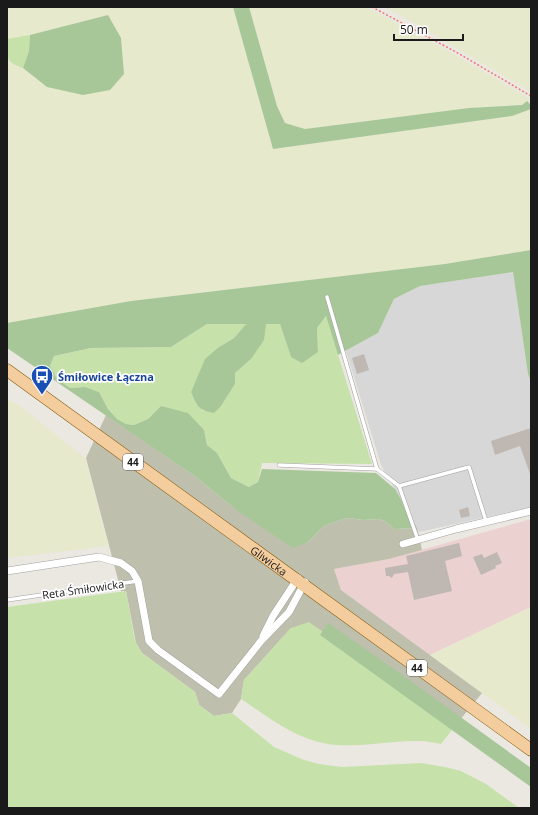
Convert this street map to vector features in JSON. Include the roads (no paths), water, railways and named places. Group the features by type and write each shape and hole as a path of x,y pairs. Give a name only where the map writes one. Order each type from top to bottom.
{"main road":[{"name":"Gliwicka","path":"7,370 302,580 531,750"}],"street":[{"path":"403,544 531,511"},
{"name":"Reta Śmiłowicka","path":"7,571 99,557 122,563 132,571 138,580"},
{"path":"138,580 149,640 158,650 219,694 261,641 290,612 302,580"},
{"path":"261,641 273,616 302,580"}],"lane":[{"path":"327,297 377,469"},
{"path":"279,465 377,469 399,486 418,540"},
{"path":"399,486 469,467 486,522"},
{"name":"Reta Śmiłowicka","path":"7,600 138,580"}],"place":[{"name":"Śmiłowice Łączna","path":"42,396"}]}
